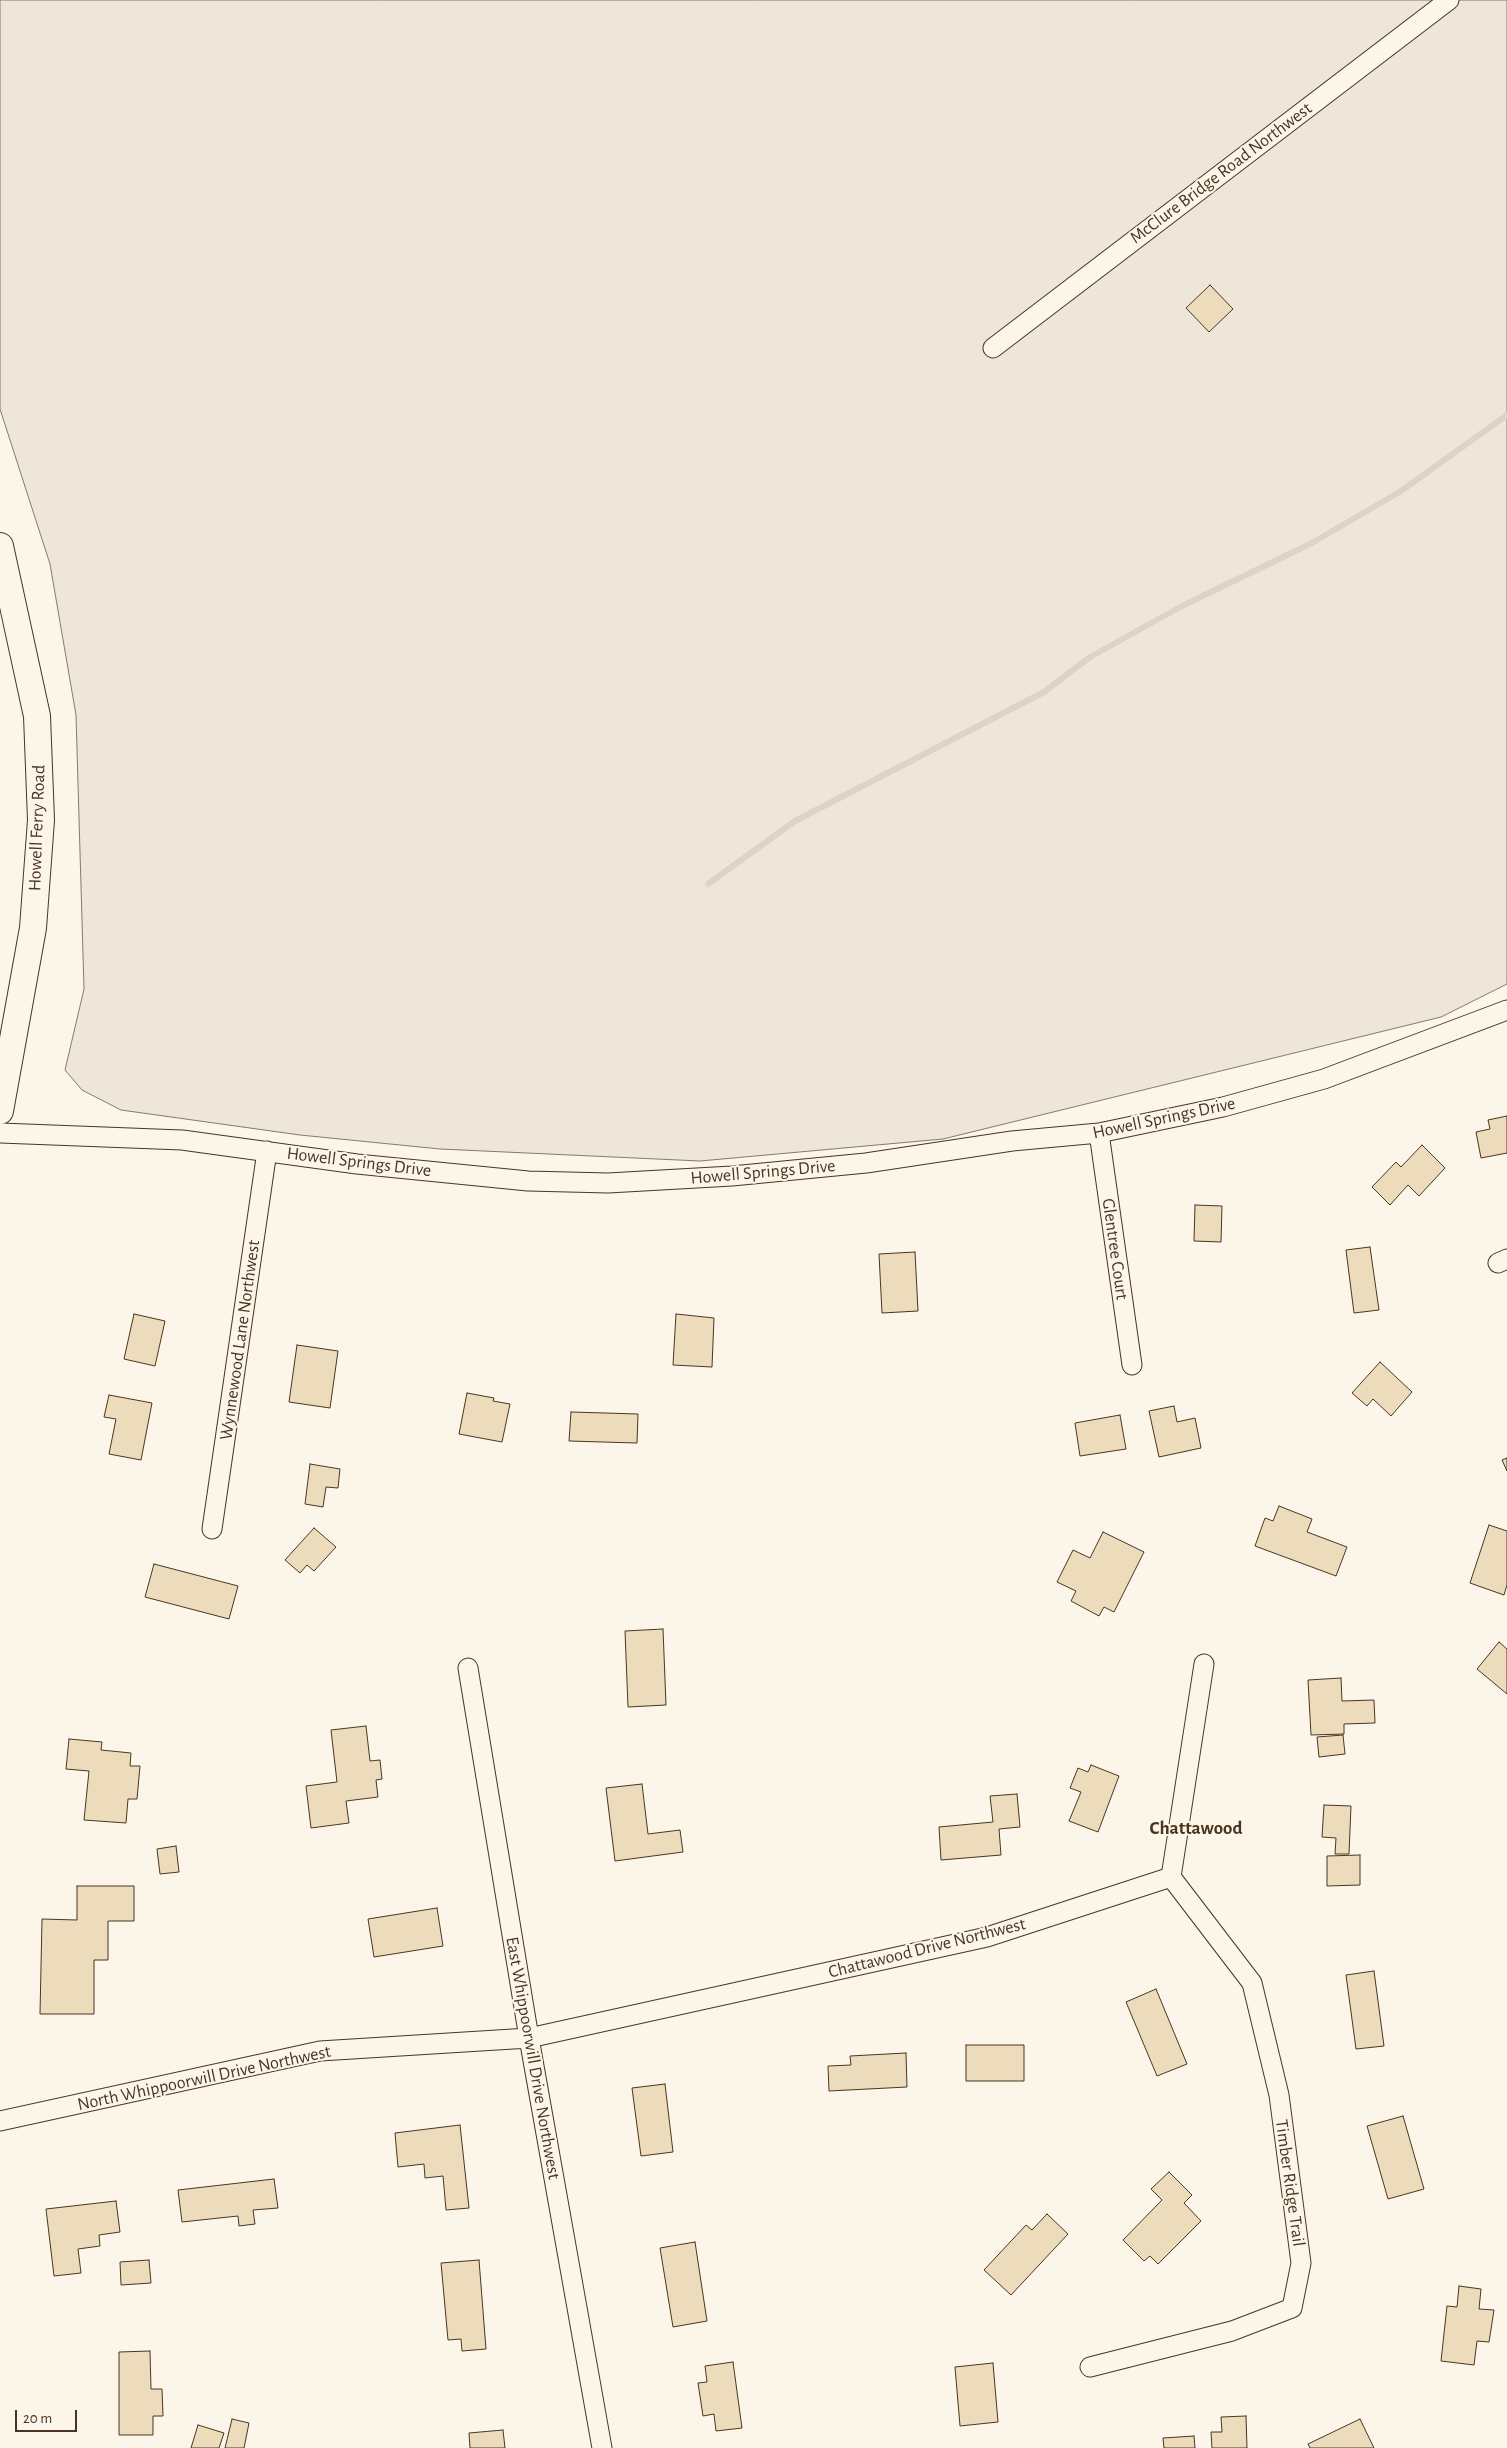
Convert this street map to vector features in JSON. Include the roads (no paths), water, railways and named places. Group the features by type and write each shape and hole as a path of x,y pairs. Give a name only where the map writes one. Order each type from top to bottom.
{"street":[{"name":"McClure Bridge Road Northwest","path":"993,348 1449,0"},
{"name":"Howell Ferry Road","path":"0,546 37,716 41,820 33,928 0,1111"},
{"name":"Howell Springs Drive","path":"0,1133 182,1140 357,1164 528,1181 608,1183 732,1176 857,1164 1012,1141 1099,1133 1223,1107 1324,1079 1507,1010"},
{"name":"Glentree Court","path":"1099,1133 1132,1365"},
{"name":"Wynnewood Lane Northwest","path":"212,1529 267,1151"},
{"path":"1171,1877 1204,1664"},
{"name":"East Whippoorwill Drive Northwest","path":"468,1668 529,2038 602,2448"},
{"name":"Chattawood Drive Northwest","path":"529,2038 987,1937 1171,1877"},
{"name":"Timber Ridge Trail","path":"1090,2367 1232,2331 1292,2308 1301,2263 1278,2095 1252,1983 1171,1877"},
{"name":"North Whippoorwill Drive Northwest","path":"0,2121 320,2052 529,2038"}],"waterway":[{"path":"708,884 795,821 1044,692 1090,657 1182,606 1312,543 1401,491 1507,415"}],"district":[{"name":"Chattawood","path":"1196,1828"}]}
